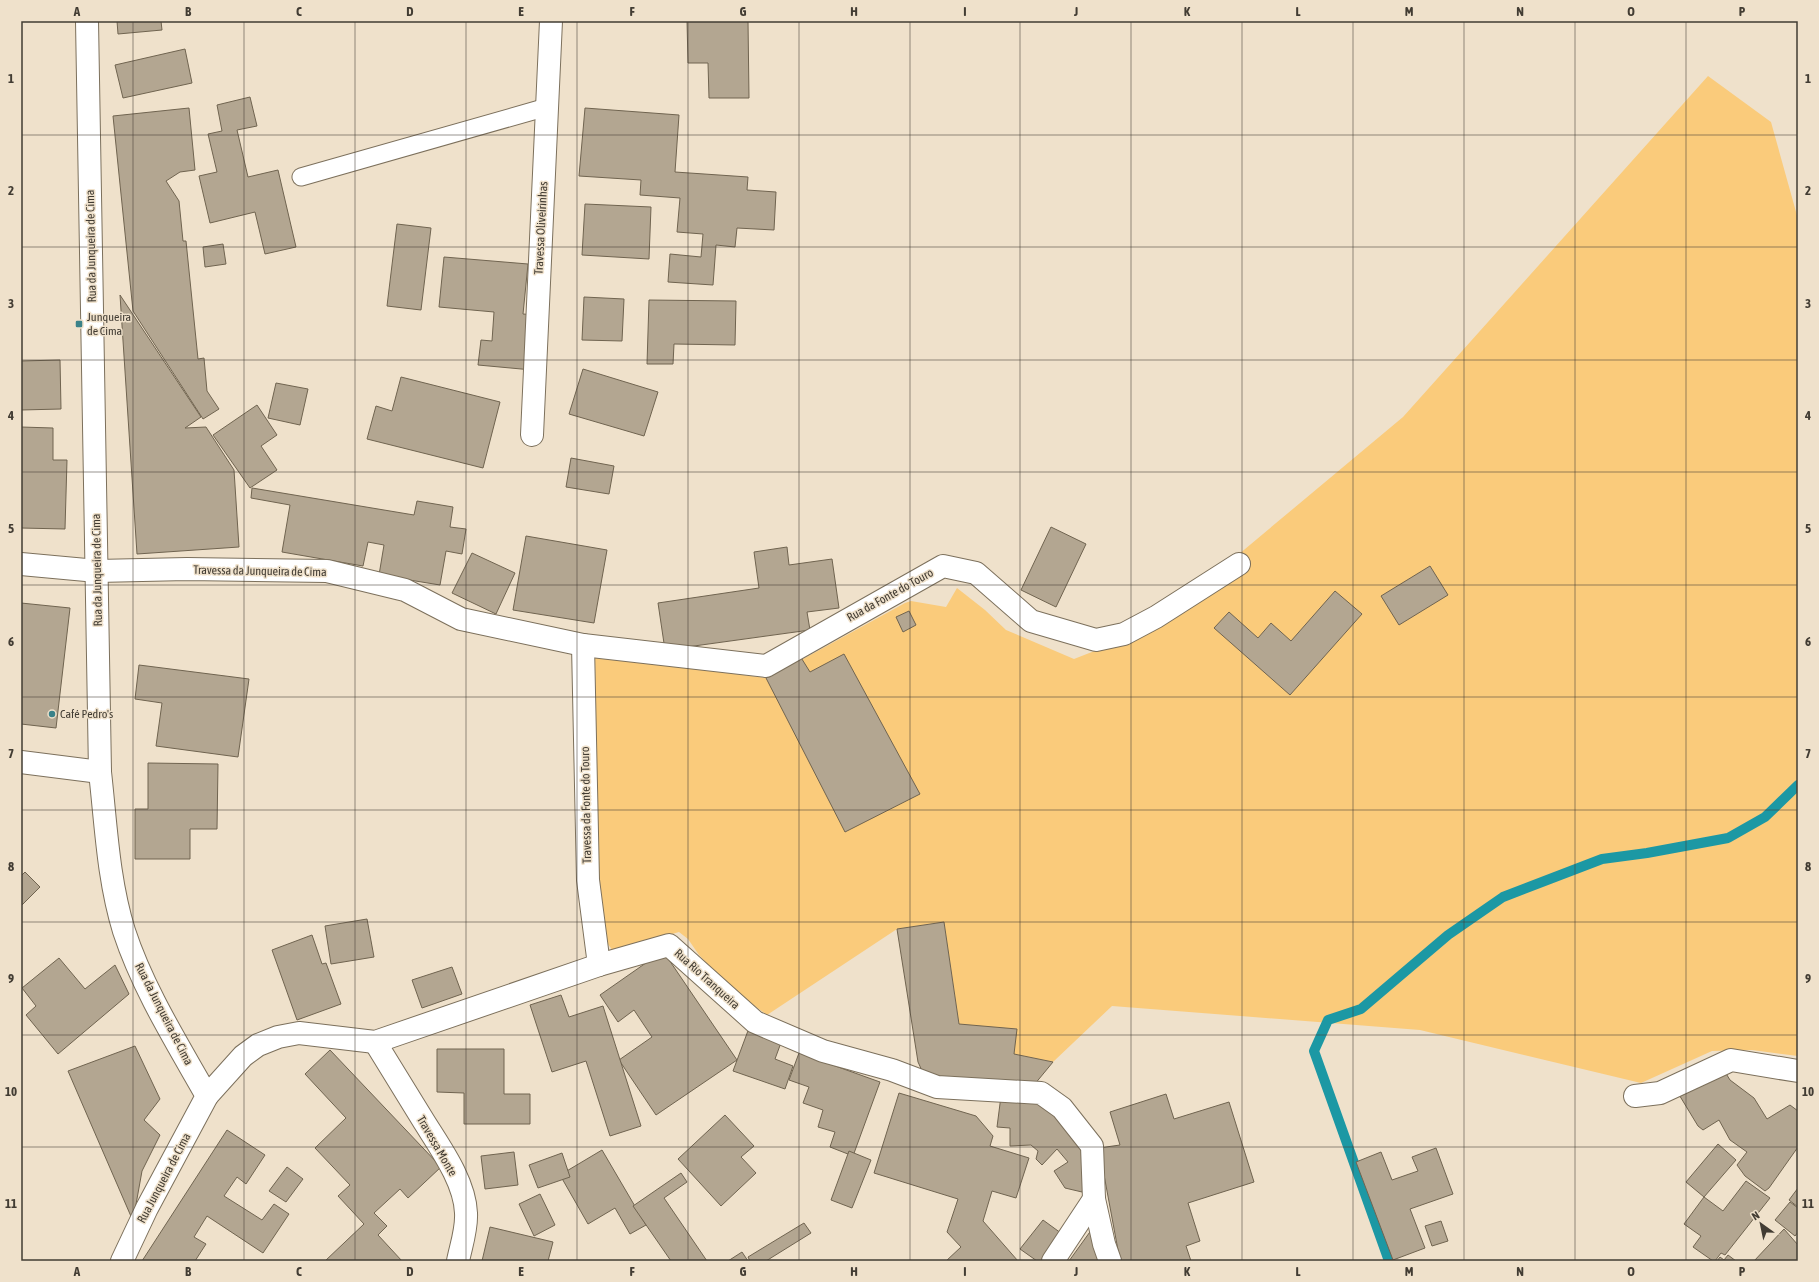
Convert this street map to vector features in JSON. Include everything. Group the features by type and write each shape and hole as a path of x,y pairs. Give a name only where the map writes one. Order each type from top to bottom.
{"street":[{"name":"Rua da Junqueira de Cima","path":"87,21 100,772 110,865 115,895 124,931 141,975 207,1096"},
{"name":"Travessa Oliveirinhas","path":"532,435 551,21"},
{"name":"Travessa da Junqueira de Cima","path":"21,564 97,571 187,569 328,571 405,590 461,619 583,645"},
{"name":"Rua da Fonte do Touro","path":"583,645 766,666 943,566 976,573 1031,621 1096,640 1124,634 1156,617 1239,564"},
{"name":"Travessa da Fonte do Touro","path":"583,645 588,880 599,964"},
{"path":"21,762 100,772"},
{"name":"Rua Rio Tranqueira","path":"207,1096 243,1056 258,1045 278,1037 299,1033 375,1042 599,964 669,945 755,1022 823,1051 892,1070 937,1087 1041,1093 1062,1108 1092,1146 1094,1199 1104,1244 1110,1261"},
{"name":"Travessa Monte","path":"375,1042 442,1150 453,1170 462,1193 466,1212 465,1228 458,1261"},
{"path":"1635,1096 1660,1093 1732,1060 1798,1071"},
{"name":"Rua Junqueira de Cima","path":"122,1261 147,1208 207,1096"},
{"path":"1053,1261 1094,1199"}],"lane":[{"path":"301,177 547,107"}],"shaded area":[{"path":"1708,76 1771,122 1798,219 1798,1056 1752,1050 1712,1051 1641,1083 1420,1030 1112,1006 1053,1062 1014,1054 959,1024 944,922 897,929 767,1015 729,987 699,955 688,939 679,932 613,951 602,936 598,880 595,655 766,678 800,656 803,659 905,603 911,601 946,607 957,588 985,610 1006,630 1074,659 1148,630 1403,417"}],"building":[{"path":"117,21 161,21 162,30 118,34"},
{"path":"687,21 748,21 749,98 709,98 708,63 688,63"},
{"path":"185,49 192,83 123,98 115,65"},
{"path":"250,97 257,126 237,130 248,177 278,170 296,247 265,254 255,212 210,223 199,176 217,172 208,134 222,131 217,105"},
{"path":"189,108 195,170 180,172 166,181 179,201 183,241 186,241 198,359 204,358 207,391 219,409 203,419 133,311 113,116"},
{"path":"585,108 679,115 675,172 748,177 747,190 776,192 774,230 737,228 735,247 716,245 713,285 668,282 670,254 701,257 703,234 677,232 680,198 640,195 641,180 579,176"},
{"path":"585,204 651,207 649,259 582,255"},
{"path":"397,224 431,228 421,310 387,306"},
{"path":"223,244 226,264 205,267 203,247"},
{"path":"444,257 528,264 523,314 537,315 532,370 478,365 481,340 492,341 494,312 439,307"},
{"path":"120,295 201,417 185,428 206,427 234,470 239,547 137,554"},
{"path":"584,297 624,299 622,341 582,340"},
{"path":"649,300 736,301 735,345 674,344 673,364 647,364"},
{"path":"60,360 61,409 21,410 21,361"},
{"path":"583,369 658,392 644,436 569,414"},
{"path":"401,377 500,402 483,468 367,439 376,406 392,411"},
{"path":"276,383 308,389 300,425 268,418"},
{"path":"257,405 277,435 261,446 277,470 250,488 213,435"},
{"path":"21,427 53,428 53,460 67,460 65,529 21,528"},
{"path":"571,458 614,466 609,494 566,487"},
{"path":"252,488 414,515 417,501 453,507 450,527 466,529 462,554 446,551 440,585 379,575 384,545 368,542 363,566 282,552 290,505 251,498"},
{"path":"1051,527 1086,544 1056,607 1021,590"},
{"path":"526,536 607,550 594,623 513,610"},
{"path":"787,547 789,565 832,559 839,608 807,612 810,630 665,650 658,603 759,588 754,552"},
{"path":"472,553 515,573 496,614 452,593"},
{"path":"1430,566 1448,595 1399,625 1381,596"},
{"path":"1335,591 1362,614 1290,695 1214,628 1229,612 1258,638 1271,623 1291,641"},
{"path":"21,603 70,608 56,728 21,724"},
{"path":"909,611 916,625 903,632 896,617"},
{"path":"844,654 920,794 845,832 766,678 800,656 810,672"},
{"path":"139,665 249,679 238,757 156,746 162,703 135,699"},
{"path":"148,763 218,764 217,829 190,829 190,859 135,859 135,809 148,809"},
{"path":"25,872 40,887 21,906 21,876"},
{"path":"367,919 374,957 331,964 325,926"},
{"path":"944,922 959,1024 1017,1029 1014,1054 1053,1062 1034,1085 924,1075 918,1062 897,929"},
{"path":"312,935 322,964 326,963 341,1004 297,1020 272,950"},
{"path":"663,951 737,1060 656,1115 619,1060 652,1037 634,1010 618,1022 600,995"},
{"path":"59,958 85,989 115,965 129,994 58,1054 26,1015 36,1006 22,988"},
{"path":"452,967 462,994 422,1008 412,980"},
{"path":"561,995 569,1017 603,1006 641,1126 610,1136 586,1061 552,1072 530,1005"},
{"path":"749,1028 782,1040 775,1059 793,1066 785,1089 733,1071"},
{"path":"135,1046 160,1099 144,1120 160,1135 142,1171 133,1221 68,1071"},
{"path":"437,1049 504,1049 504,1094 530,1094 530,1124 464,1124 464,1093 437,1092"},
{"path":"330,1050 441,1167 408,1198 400,1189 374,1213 387,1226 378,1235 402,1261 325,1261 364,1224 338,1196 350,1185 315,1148 346,1118 305,1074"},
{"path":"799,1053 880,1082 853,1156 830,1147 835,1132 818,1127 823,1110 803,1103 809,1087 789,1080"},
{"path":"1722,1067 1730,1080 1754,1098 1767,1119 1790,1105 1798,1111 1798,1147 1769,1188 1765,1191 1745,1176 1737,1165 1747,1152 1730,1140 1719,1120 1703,1130 1698,1126 1678,1093"},
{"path":"899,1093 976,1116 993,1136 990,1146 1029,1158 1016,1198 992,1191 983,1221 1018,1261 946,1261 961,1247 947,1232 958,1199 874,1173"},
{"path":"1166,1094 1174,1119 1229,1102 1254,1182 1188,1203 1200,1241 1186,1246 1191,1261 1121,1261 1099,1148 1120,1145 1110,1112"},
{"path":"1001,1096 1031,1098 1052,1109 1086,1154 1088,1167 1082,1192 1065,1188 1054,1171 1068,1162 1057,1149 1042,1165 1036,1159 1038,1151 1031,1145 1010,1146 1010,1128 997,1127"},
{"path":"725,1115 754,1146 741,1157 756,1173 721,1206 678,1159"},
{"path":"227,1130 265,1155 246,1184 237,1177 224,1196 262,1220 274,1204 289,1214 263,1253 207,1216 194,1237 206,1244 195,1261 142,1261"},
{"path":"1718,1144 1736,1160 1704,1197 1686,1182"},
{"path":"1436,1148 1453,1194 1410,1209 1425,1248 1393,1260 1356,1162 1381,1152 1392,1180 1418,1171 1412,1157"},
{"path":"602,1150 646,1225 630,1234 615,1208 588,1224 560,1175"},
{"path":"849,1151 871,1160 852,1208 831,1200"},
{"path":"514,1152 518,1185 485,1189 481,1156"},
{"path":"562,1153 570,1177 538,1188 529,1165"},
{"path":"287,1167 303,1179 286,1202 269,1191"},
{"path":"681,1173 687,1182 664,1198 707,1261 671,1261 633,1206"},
{"path":"1746,1181 1770,1198 1725,1255 1721,1253 1715,1261 1713,1261 1693,1247 1701,1236 1684,1224 1704,1197 1723,1211"},
{"path":"1798,1188 1798,1207 1789,1200"},
{"path":"540,1194 555,1225 534,1236 519,1204"},
{"path":"1790,1202 1798,1208 1798,1232 1795,1236 1775,1220"},
{"path":"1043,1220 1065,1236 1046,1261 1037,1261 1020,1249"},
{"path":"1441,1221 1448,1241 1432,1246 1425,1226"},
{"path":"804,1223 811,1233 766,1261 750,1261 748,1257"},
{"path":"490,1227 553,1242 548,1261 482,1261"},
{"path":"1092,1229 1105,1261 1069,1261"},
{"path":"1784,1229 1798,1245 1798,1261 1754,1261"},
{"path":"742,1252 748,1261 728,1261"},
{"path":"1728,1255 1736,1261 1717,1261 1720,1257 1724,1260"}],"waterway":[{"path":"1389,1261 1314,1051 1328,1020 1361,1009 1448,935 1503,897 1602,859 1647,853 1728,838 1765,817 1798,785"}],"place":[{"name":"Junqueira de Cima","path":"79,324"},
{"name":"Café Pedro's","path":"52,714"}]}
